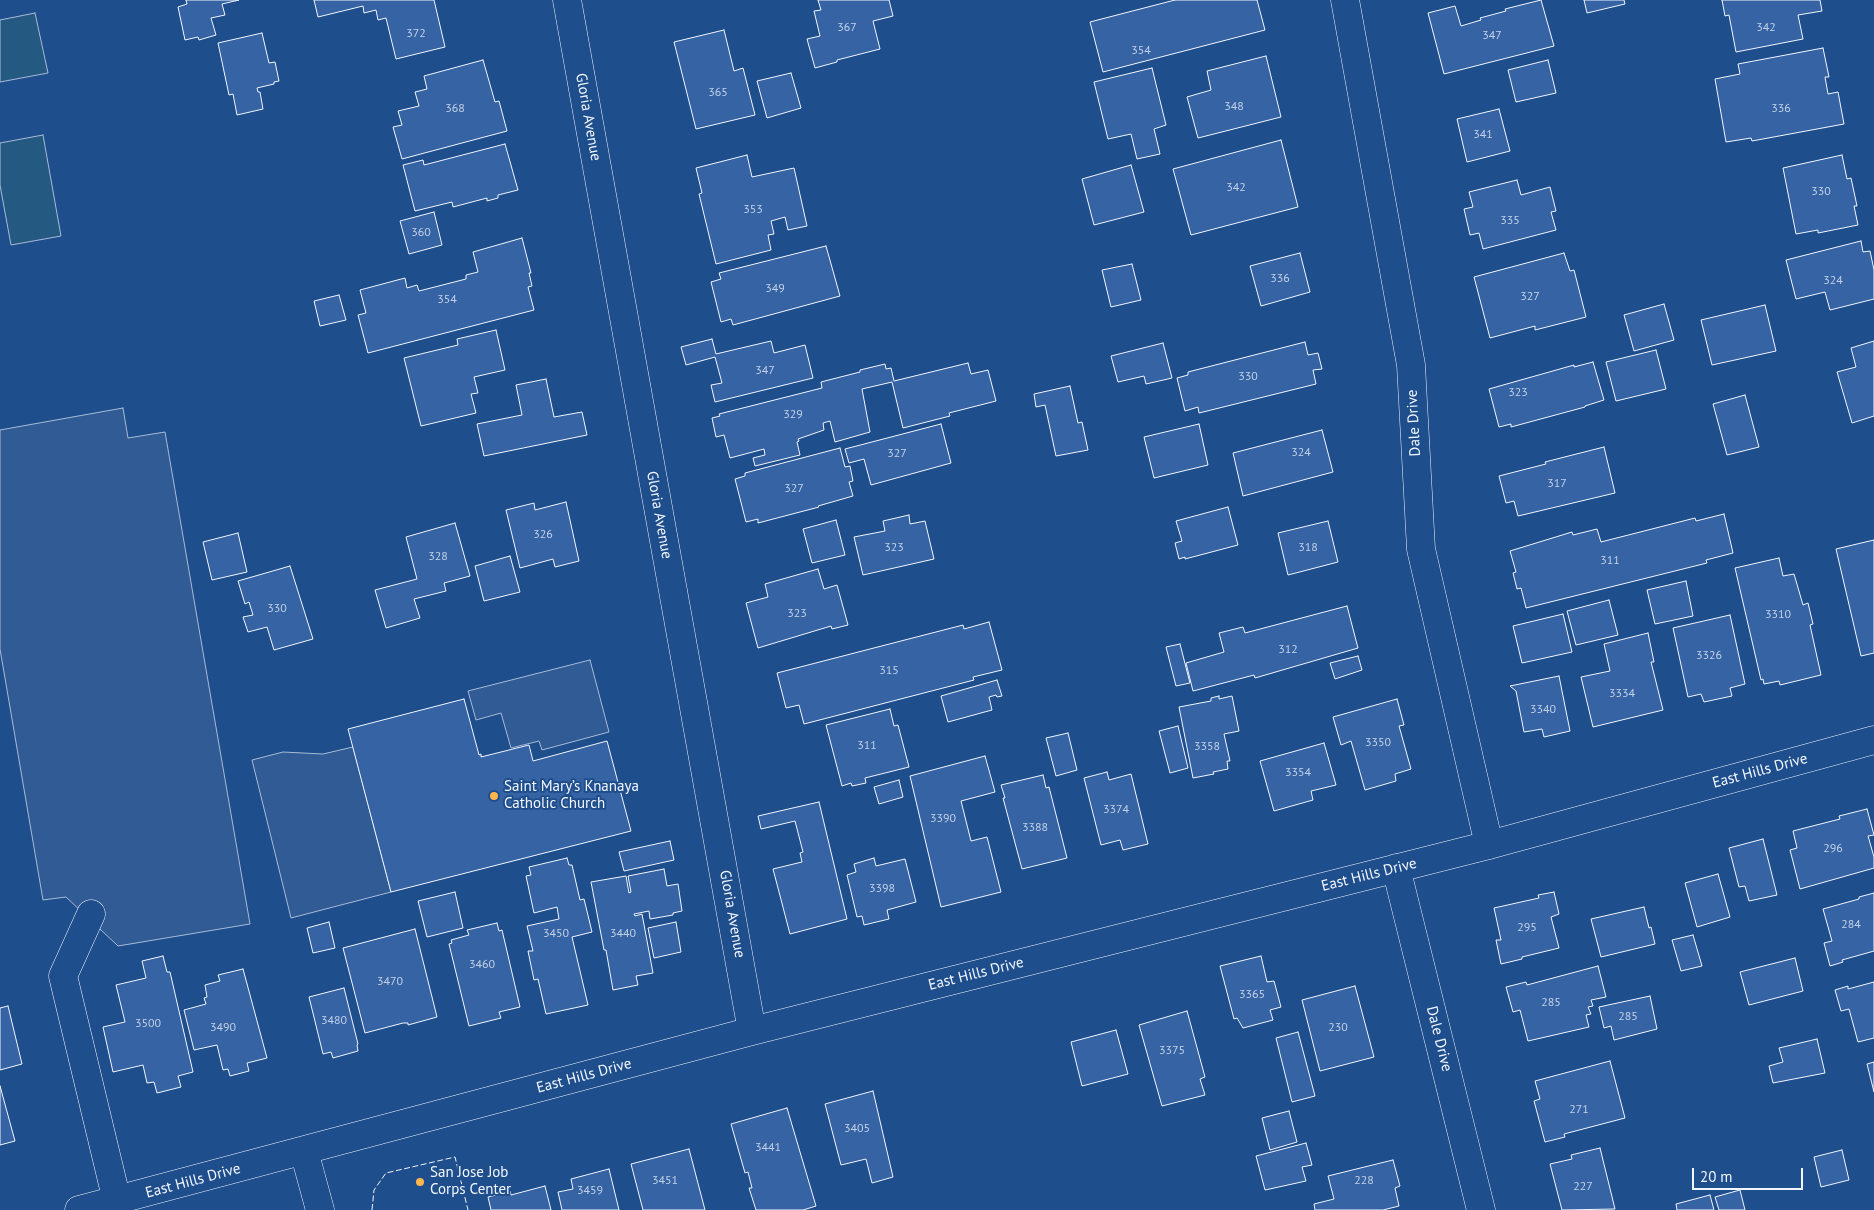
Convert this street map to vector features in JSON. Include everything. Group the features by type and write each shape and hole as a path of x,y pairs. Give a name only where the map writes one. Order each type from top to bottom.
{"street":[{"name":"Gloria Avenue","path":"567,0 752,1031"},
{"name":"Dale Drive","path":"1345,0 1410,365 1421,549 1488,845"},
{"name":"East Hills Drive","path":"78,1210 752,1031 1488,845 1874,740"},
{"name":"Dale Drive","path":"1396,868 1481,1210"},
{"path":"91,914 63,976 117,1201"},
{"path":"304,1151 320,1210"}],"shaded area":[{"path":"35,13 48,73 0,82 0,20"},
{"path":"43,135 61,236 11,245 0,185 0,143"},
{"path":"123,408 128,438 165,432 250,924 118,946 66,897 43,900 0,649 0,430"},
{"path":"590,660 609,732 542,750 539,741 511,748 501,713 476,720 468,691"},
{"path":"353,747 391,892 291,918 252,760 283,752 323,754"}],"building":[{"path":"186,0 239,0 222,4 225,15 211,18 216,35 199,40 198,37 185,40 178,7 187,4"},
{"path":"314,0 434,0 445,47 396,59 386,18 378,20 376,10 364,13 363,6 318,17"},
{"path":"818,0 889,0 893,16 873,21 880,49 837,60 837,62 815,68 807,39 820,36 814,11 821,10"},
{"path":"1175,0 1257,0 1265,30 1103,72 1090,22"},
{"path":"1541,0 1554,46 1444,74 1428,13 1455,6 1461,26 1481,20 1480,18 1506,11 1505,9"},
{"path":"1584,0 1624,0 1625,4 1587,13"},
{"path":"1722,0 1820,0 1822,11 1798,15 1803,39 1736,52 1729,15 1725,16"},
{"path":"724,30 734,71 743,68 755,115 696,129 674,42"},
{"path":"262,33 269,63 275,62 279,81 257,88 258,92 260,92 263,109 237,115 233,94 229,95 218,43"},
{"path":"1823,48 1829,77 1825,77 1828,94 1838,92 1844,124 1752,141 1751,138 1726,142 1715,79 1740,74 1738,64"},
{"path":"1266,56 1281,117 1198,138 1187,97 1211,90 1207,71"},
{"path":"483,60 495,102 499,101 507,131 402,159 393,127 402,125 398,111 419,106 415,92 427,89 424,76"},
{"path":"1548,60 1556,93 1516,102 1508,70"},
{"path":"1152,68 1166,125 1154,129 1160,154 1137,159 1131,134 1108,139 1094,82"},
{"path":"791,73 801,108 767,118 757,81"},
{"path":"1499,109 1510,151 1467,162 1457,119"},
{"path":"1281,140 1298,207 1191,235 1173,169"},
{"path":"505,144 518,190 498,195 498,198 487,201 487,198 453,207 452,202 415,211 403,165 423,160 424,165"},
{"path":"747,155 752,177 794,168 807,226 788,230 785,217 771,221 774,234 768,235 771,250 716,264 699,194 702,193 696,168"},
{"path":"1842,155 1847,179 1851,178 1857,206 1854,206 1858,225 1818,233 1818,230 1796,234 1783,168"},
{"path":"1131,165 1144,212 1094,225 1082,179"},
{"path":"1517,180 1521,195 1550,187 1556,211 1551,212 1556,230 1483,249 1479,233 1470,235 1464,209 1473,207 1469,192"},
{"path":"434,212 442,245 409,254 400,221"},
{"path":"522,238 531,273 529,273 532,286 528,287 534,310 368,353 358,315 366,313 360,290 405,278 407,288 417,285 419,291 466,279 466,275 478,272 473,252"},
{"path":"1861,241 1863,252 1870,251 1874,270 1874,299 1830,310 1825,292 1796,299 1786,260"},
{"path":"826,246 840,296 733,325 731,319 721,322 711,282 721,279 719,273"},
{"path":"1300,253 1310,292 1261,306 1250,266"},
{"path":"1564,253 1570,271 1574,270 1586,317 1535,330 1535,326 1490,338 1474,277"},
{"path":"1132,264 1141,300 1111,307 1102,270"},
{"path":"339,295 346,320 320,326 314,301"},
{"path":"1664,304 1674,340 1634,351 1624,315"},
{"path":"1765,305 1776,351 1712,365 1701,320"},
{"path":"496,330 505,370 474,377 478,393 471,394 476,413 421,426 404,358 458,345 457,339"},
{"path":"712,339 716,354 771,341 774,353 805,345 813,378 715,402 711,385 722,383 715,357 686,365 681,347"},
{"path":"1874,341 1874,416 1852,423 1837,372 1856,367 1851,348"},
{"path":"1305,342 1308,355 1318,353 1322,369 1313,370 1316,384 1199,413 1198,407 1185,411 1177,378 1188,375 1188,372"},
{"path":"1163,343 1172,378 1146,384 1144,376 1118,382 1111,356"},
{"path":"1656,350 1666,389 1616,401 1606,362"},
{"path":"1593,362 1604,400 1511,427 1511,424 1499,427 1489,389 1574,365 1574,367"},
{"path":"968,363 971,374 988,370 996,401 949,413 950,416 903,428 892,382 862,389 870,432 835,442 830,421 823,423 824,430 798,439 800,455 755,466 753,458 765,455 764,449 730,458 724,435 716,437 712,418 720,416 719,414 822,388 821,382 860,372 860,370 885,364 886,369 891,368 894,381"},
{"path":"546,379 554,417 582,412 587,435 484,456 477,424 522,415 516,385"},
{"path":"1070,386 1078,423 1082,422 1088,450 1056,456 1045,405 1036,407 1034,394"},
{"path":"1745,395 1759,447 1727,455 1713,404"},
{"path":"941,424 951,463 871,485 864,459 849,463 845,449"},
{"path":"1199,424 1208,465 1154,478 1144,437"},
{"path":"1322,430 1333,472 1243,496 1233,453"},
{"path":"1604,447 1615,493 1518,516 1514,501 1506,503 1499,476"},
{"path":"840,448 845,467 850,466 853,481 849,482 853,496 758,523 758,519 746,522 735,479 745,476 745,473"},
{"path":"566,502 579,561 555,567 553,559 520,568 506,510 534,503 535,510"},
{"path":"1228,507 1238,545 1179,559 1175,543 1182,541 1176,521"},
{"path":"1724,514 1733,553 1706,560 1707,563 1526,608 1521,588 1517,589 1513,573 1516,572 1510,551 1572,532 1573,535 1597,529 1601,542 1695,518 1696,521"},
{"path":"909,515 910,524 925,521 934,559 863,575 854,537 885,531 883,521"},
{"path":"836,520 845,555 812,563 803,529"},
{"path":"1328,521 1338,562 1288,575 1278,533"},
{"path":"455,523 470,576 444,583 446,591 414,599 420,618 386,628 375,590 417,579 406,537"},
{"path":"238,533 247,572 212,580 203,542"},
{"path":"1874,540 1874,653 1861,656 1836,549"},
{"path":"510,556 520,592 484,601 475,566"},
{"path":"1779,558 1783,576 1794,574 1803,605 1808,603 1813,624 1810,625 1821,675 1780,685 1779,681 1764,684 1763,679 1761,680 1735,568"},
{"path":"290,566 313,639 274,650 267,627 248,632 243,617 253,615 249,602 245,604 238,581"},
{"path":"818,569 824,589 837,585 848,625 832,629 831,626 758,648 746,603 768,597 765,584"},
{"path":"1686,581 1693,616 1655,624 1647,590"},
{"path":"1609,600 1618,635 1576,645 1567,611"},
{"path":"1347,606 1358,648 1255,678 1254,675 1193,691 1186,663 1224,652 1219,633 1243,627 1245,633"},
{"path":"1563,614 1572,652 1522,663 1513,626"},
{"path":"1730,615 1745,684 1730,688 1732,696 1704,702 1701,694 1688,697 1673,628"},
{"path":"989,622 1002,670 973,677 974,680 804,724 799,705 786,708 777,673 963,625 964,629"},
{"path":"1648,633 1654,662 1651,662 1663,710 1593,727 1581,677 1610,671 1604,644"},
{"path":"1180,644 1190,683 1176,686 1166,647"},
{"path":"1358,656 1362,670 1335,679 1330,663"},
{"path":"1559,676 1570,731 1544,737 1542,729 1524,732 1516,691 1510,686"},
{"path":"997,680 1002,696 989,697 992,710 948,722 941,696"},
{"path":"1219,696 1219,699 1232,696 1239,731 1224,734 1230,761 1227,761 1228,769 1193,778 1179,707 1211,701 1211,698"},
{"name":"Saint Mary’s Knanaya Catholic Church","path":"464,699 481,757 529,745 533,761 607,741 631,831 391,892 348,729"},
{"path":"1397,699 1404,725 1399,726 1411,769 1395,774 1396,781 1365,790 1351,741 1341,745 1333,717"},
{"path":"890,709 894,726 898,725 909,767 865,778 866,783 852,786 851,783 842,786 826,725"},
{"path":"1178,726 1188,768 1170,773 1159,731"},
{"path":"1068,733 1077,770 1056,776 1046,738"},
{"path":"1324,743 1336,785 1311,791 1313,800 1274,811 1260,761"},
{"path":"985,756 995,792 961,801 971,841 987,837 1001,892 941,907 910,776"},
{"path":"1107,772 1109,780 1131,774 1148,844 1123,850 1120,840 1101,845 1084,778"},
{"path":"1043,775 1046,788 1049,787 1067,858 1022,869 1001,785"},
{"path":"899,780 903,797 879,804 874,787"},
{"path":"819,802 847,919 790,934 773,869 802,862 800,853 803,852 795,821 761,829 758,816"},
{"path":"1867,809 1874,835 1868,836 1874,857 1874,868 1800,889 1790,850 1797,848 1793,831 1840,819 1839,816"},
{"path":"1763,839 1777,895 1749,901 1745,886 1739,887 1729,848"},
{"path":"670,841 674,860 624,871 619,852"},
{"path":"567,858 569,865 572,865 580,900 584,899 592,932 572,937 588,1005 546,1014 538,979 534,980 528,951 533,951 527,926 559,919 557,907 534,913 526,876 531,875 529,867"},
{"path":"874,858 876,866 905,859 916,902 887,910 889,919 864,925 862,916 857,917 847,875 856,872 854,864"},
{"path":"664,869 667,886 678,884 682,911 673,913 673,915 650,919 649,911 634,914 635,916 642,914 653,973 636,976 638,985 613,990 591,882 626,876 629,893 631,892 628,876"},
{"path":"1718,874 1730,917 1697,927 1685,883"},
{"path":"455,892 463,928 427,937 418,901"},
{"path":"1554,892 1559,914 1551,917 1559,948 1501,964 1496,940 1501,940 1494,908 1539,898 1538,895"},
{"path":"1874,893 1874,951 1842,960 1843,962 1830,966 1824,943 1832,941 1823,909"},
{"path":"1644,907 1655,944 1601,957 1591,919"},
{"path":"329,922 335,948 313,953 307,928"},
{"path":"676,922 681,952 654,958 648,928"},
{"path":"497,923 499,931 502,930 520,1007 499,1012 501,1018 469,1026 449,944 452,943 451,940 469,935 467,930"},
{"path":"415,929 437,1017 408,1025 408,1023 403,1023 365,1033 343,948"},
{"path":"1693,935 1702,966 1681,971 1672,940"},
{"path":"163,956 167,972 170,972 193,1072 178,1076 181,1087 157,1093 154,1082 147,1083 143,1065 113,1072 103,1027 125,1022 116,985 146,978 142,961"},
{"path":"1261,956 1267,982 1274,981 1281,1007 1270,1010 1273,1020 1243,1028 1237,1018 1234,1019 1220,966"},
{"path":"1795,958 1803,991 1749,1005 1740,972"},
{"path":"1598,966 1606,997 1591,1000 1593,1006 1588,1007 1591,1014 1586,1015 1589,1027 1528,1041 1520,1010 1513,1012 1506,987 1526,982 1527,985"},
{"path":"243,969 267,1058 247,1063 249,1071 230,1076 228,1069 223,1070 217,1045 194,1050 184,1010 206,1004 204,998 207,997 205,985 220,981 218,975"},
{"path":"1874,982 1874,1038 1858,1042 1849,1009 1841,1011 1835,990 1848,986 1848,989"},
{"path":"1355,986 1374,1057 1320,1071 1302,1000"},
{"path":"344,988 358,1044 358,1051 333,1058 331,1052 323,1054 309,997"},
{"path":"1650,996 1657,1029 1614,1040 1611,1026 1604,1028 1599,1007"},
{"path":"8,1006 22,1064 0,1070 0,1008"},
{"path":"1187,1011 1205,1077 1200,1079 1205,1095 1162,1106 1139,1025"},
{"path":"1116,1030 1128,1074 1082,1086 1071,1042"},
{"path":"1298,1032 1315,1096 1292,1102 1276,1038"},
{"path":"1817,1039 1825,1073 1773,1083 1769,1066 1783,1062 1779,1048"},
{"path":"1610,1061 1625,1118 1564,1134 1565,1137 1545,1142 1534,1101 1540,1099 1535,1081"},
{"path":"1874,1062 1874,1092 1867,1064"},
{"path":"0,1086 15,1141 0,1145"},
{"path":"873,1091 893,1177 872,1183 866,1159 841,1165 825,1104"},
{"path":"787,1108 816,1206 803,1210 756,1210 749,1188 752,1188 748,1172 745,1173 731,1124"},
{"path":"1289,1111 1297,1142 1270,1150 1262,1118"},
{"path":"1306,1143 1312,1165 1302,1167 1306,1181 1265,1190 1256,1156"},
{"path":"1600,1148 1615,1209 1562,1210 1550,1164 1572,1159 1571,1155"},
{"path":"689,1149 705,1210 643,1210 631,1164"},
{"path":"1842,1150 1849,1180 1821,1187 1814,1157"},
{"path":"1393,1160 1400,1186 1395,1188 1399,1206 1383,1210 1315,1210 1314,1204 1334,1199 1328,1176"},
{"path":"609,1169 619,1210 562,1210 558,1192 573,1189 571,1179"},
{"path":"545,1186 551,1210 491,1210 488,1197 510,1191 511,1195"},
{"path":"1740,1190 1745,1210 1719,1210 1715,1197"},
{"path":"1710,1195 1714,1210 1677,1210 1676,1204"}],"fence":[{"path":"372,1210 374,1190 386,1173 455,1157 468,1210"}],"place":[{"name":"Saint Mary’s Knanaya Catholic Church","path":"494,796"},
{"name":"San Jose Job Corps Center","path":"420,1182"}]}
